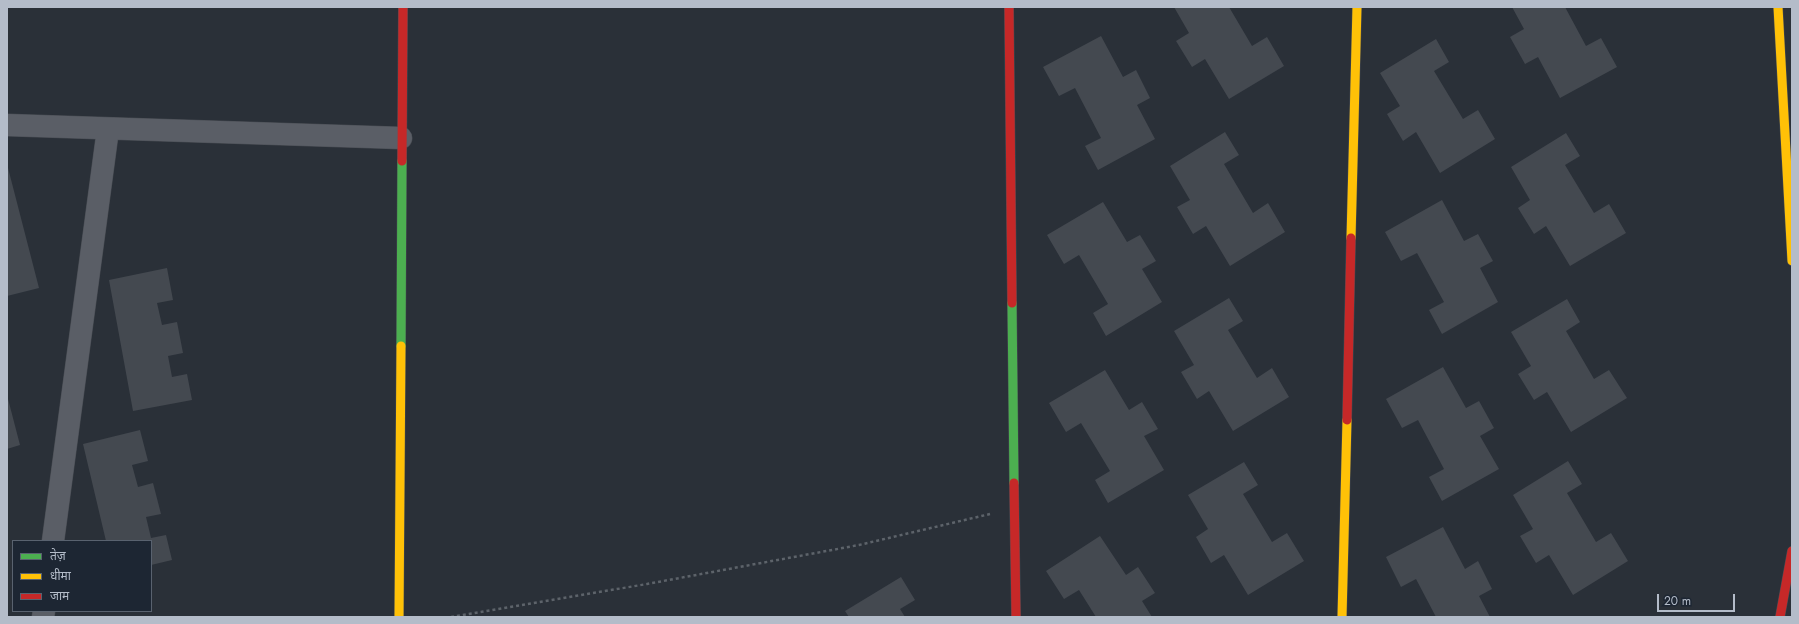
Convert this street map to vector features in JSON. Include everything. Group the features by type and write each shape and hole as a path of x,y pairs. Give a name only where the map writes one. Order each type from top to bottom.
{"street":[{"path":"399,617 403,7"},
{"path":"1009,7 1016,617"},
{"path":"1342,617 1357,7"},
{"path":"1778,7 1792,261"},
{"path":"7,125 401,138"},
{"path":"53,540 108,129"},
{"path":"1780,617 1792,551"}],"path":[{"path":"450,617 647,584 859,545 1015,508"}],"building":[{"path":"1174,7 1229,7 1252,46 1267,37 1284,66 1229,99 1205,59 1192,67 1176,41 1189,33"},
{"path":"1512,7 1565,7 1586,46 1601,38 1617,67 1560,98 1538,57 1525,64 1510,37 1524,29"},
{"path":"1101,36 1123,77 1136,70 1150,98 1137,105 1155,139 1098,170 1085,146 1101,138 1075,88 1059,96 1043,67"},
{"path":"1436,39 1449,62 1434,71 1463,119 1478,110 1495,139 1440,173 1416,132 1403,141 1387,114 1400,106 1380,73"},
{"path":"1225,132 1239,155 1224,164 1253,213 1268,203 1285,232 1230,266 1206,226 1193,234 1177,207 1190,200 1170,166"},
{"path":"1566,133 1580,156 1565,165 1594,213 1609,204 1626,233 1570,266 1546,226 1534,234 1518,208 1530,200 1511,167"},
{"path":"7,164 39,288 7,296"},
{"path":"1442,200 1464,241 1478,234 1493,261 1480,268 1498,302 1442,334 1429,310 1444,302 1417,253 1401,261 1385,232"},
{"path":"1103,202 1127,242 1140,235 1156,261 1142,269 1162,302 1106,336 1093,313 1108,304 1079,255 1064,264 1047,235"},
{"path":"167,268 173,300 157,303 162,325 177,322 183,353 168,356 172,377 187,374 192,400 133,411 109,280"},
{"path":"1229,298 1243,321 1228,330 1257,378 1272,368 1289,397 1233,431 1209,391 1197,399 1181,372 1194,365 1174,331"},
{"path":"1567,299 1580,322 1566,331 1594,379 1609,370 1627,398 1571,432 1547,392 1534,400 1518,374 1531,366 1511,332"},
{"path":"1443,367 1466,408 1479,401 1494,428 1480,436 1499,469 1442,501 1429,477 1444,469 1418,420 1402,428 1386,399"},
{"path":"1105,370 1129,410 1142,402 1158,429 1144,436 1164,470 1108,503 1095,480 1110,471 1081,423 1066,432 1049,403"},
{"path":"7,395 20,445 7,449"},
{"path":"140,430 148,461 132,465 138,487 153,483 161,514 146,517 151,538 166,535 172,560 152,565 152,540 106,540 83,444"},
{"path":"1568,461 1582,484 1567,493 1596,542 1611,533 1628,561 1573,595 1549,555 1536,563 1520,536 1533,529 1513,495"},
{"path":"1244,462 1258,485 1243,494 1272,542 1287,533 1304,561 1248,595 1224,555 1211,563 1196,537 1208,529 1188,495"},
{"path":"1443,527 1465,569 1478,561 1492,589 1479,596 1490,617 1436,617 1416,579 1401,587 1386,557"},
{"path":"1100,536 1126,575 1138,567 1155,593 1142,601 1152,617 1096,617 1079,590 1064,599 1046,571"},
{"path":"901,577 915,600 900,609 905,617 849,617 845,611"}],"traffic: fast":[{"path":"401,346 402,161"},
{"path":"1012,303 1014,483"}],"traffic: slow":[{"path":"1351,238 1357,7"},
{"path":"1778,7 1792,261"},
{"path":"399,617 401,346"},
{"path":"1342,617 1347,420"}],"traffic: jam":[{"path":"402,161 403,7"},
{"path":"1009,7 1012,303"},
{"path":"1347,420 1351,238"},
{"path":"1014,483 1016,617"},
{"path":"1780,617 1792,551"}]}
